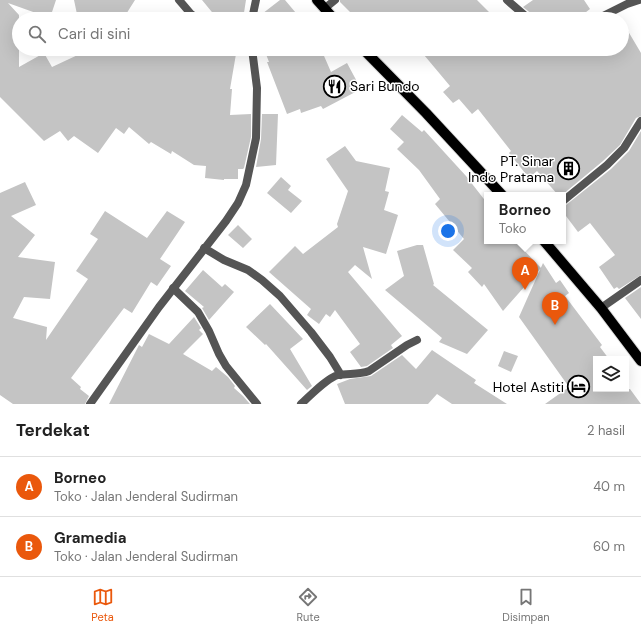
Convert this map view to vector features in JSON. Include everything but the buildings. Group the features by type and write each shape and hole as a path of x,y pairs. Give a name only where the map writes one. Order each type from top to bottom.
{"main road":[{"path":"317,0 327,12"},
{"path":"370,56 426,113 499,192"},
{"path":"547,244 601,308 641,361"}],"street":[{"path":"180,0 189,12"},
{"path":"253,12 256,0"},
{"path":"324,9 335,0"},
{"path":"507,0 521,12"},
{"path":"611,12 639,0"},
{"path":"90,404 238,203 246,186 256,138 257,88 253,56"},
{"path":"566,199 607,165 624,148 641,121"},
{"path":"204,248 224,260 248,270 280,296 312,332 341,375"},
{"path":"601,308 641,280"},
{"path":"174,288 198,312 226,366 257,404"},
{"path":"301,404 332,378 341,375 362,374 369,371 407,345 417,340"}],"place":[{"name":"Sari Bundo","path":"335,86"},
{"name":"PT. Sinar Indo Pratama","path":"569,169"},
{"name":"Borneo","path":"525,290"},
{"name":"Gramedia","path":"555,325"},
{"name":"Hotel Astiti","path":"579,387"}]}
